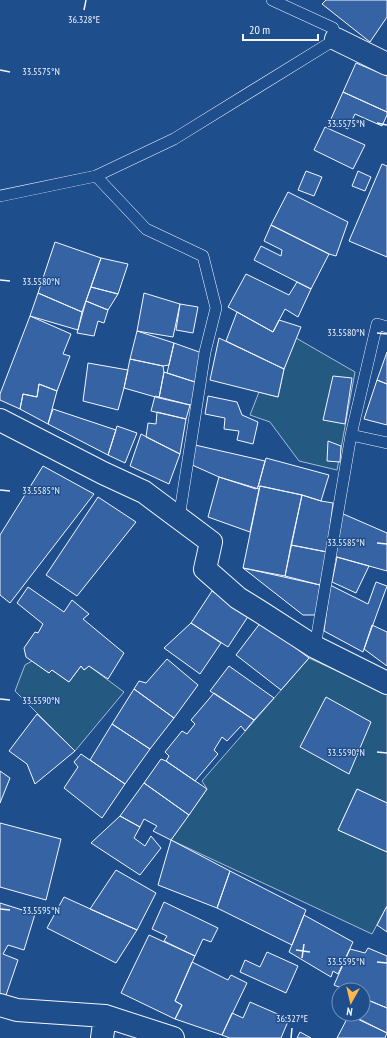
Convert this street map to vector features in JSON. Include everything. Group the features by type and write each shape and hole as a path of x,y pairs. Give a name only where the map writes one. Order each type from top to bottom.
{"street":[{"path":"336,39 387,64"},
{"path":"0,420 103,473 144,492 211,542 205,569 238,598 315,647 387,683"},
{"path":"0,1005 17,1010 105,1016 173,1038"},
{"path":"102,1038 105,1016"}],"lane":[{"path":"0,196 96,176 174,139 336,39 334,28 272,0"},
{"path":"96,176 146,229 203,256 216,308 206,352 179,518"},
{"path":"315,647 351,435 377,324 387,327"},
{"path":"351,435 387,443"}],"shaded area":[{"path":"296,338 355,372 337,470 299,461 270,422 250,415 259,392 278,397 284,369"},
{"path":"309,658 387,694 387,803 357,789 338,830 387,852 387,906 372,934 171,840 207,789 202,781"},
{"path":"32,661 49,673 52,670 69,682 81,666 84,670 89,666 124,692 75,751 15,691 25,665"}],"building":[{"path":"326,0 387,0 387,17 370,42 322,4"},
{"path":"356,63 387,76 387,112 343,92"},
{"path":"343,92 387,112 382,126 355,114 348,129 330,121"},
{"path":"325,127 365,145 353,169 314,150"},
{"path":"382,164 387,166 387,257 349,241"},
{"path":"306,171 322,177 314,196 298,190"},
{"path":"358,171 371,177 365,191 352,186"},
{"path":"288,192 348,222 336,256 329,254 271,225"},
{"path":"271,225 329,254 311,289 254,260 261,246 281,256 282,250 264,241"},
{"path":"55,242 101,258 82,312 38,293"},
{"path":"101,258 128,264 118,294 91,287"},
{"path":"246,274 289,295 297,282 311,289 298,317 285,309 273,332 228,307"},
{"path":"91,287 118,294 108,310 86,301"},
{"path":"38,293 82,312 78,330 30,316"},
{"path":"144,293 180,304 173,337 137,331"},
{"path":"86,301 108,310 104,323 98,321 94,336 77,333"},
{"path":"180,304 198,307 193,333 176,330"},
{"path":"237,312 273,332 279,320 301,327 284,369 226,341"},
{"path":"30,316 71,334 63,354 70,356 57,391 39,384 37,397 23,394 20,409 0,400 0,394"},
{"path":"137,331 174,343 169,365 163,366 130,359"},
{"path":"219,338 284,369 278,397 210,380"},
{"path":"174,343 202,353 198,383 167,373"},
{"path":"387,352 387,384 377,380"},
{"path":"130,359 163,366 164,372 159,398 124,388"},
{"path":"88,363 128,370 118,410 83,401"},
{"path":"164,372 198,383 195,402 190,405 159,398"},
{"path":"333,376 352,378 345,424 323,420"},
{"path":"377,380 387,384 387,425 364,419"},
{"path":"39,384 57,391 48,424 20,409 23,394 37,397"},
{"path":"155,396 190,405 186,419 151,411"},
{"path":"208,396 237,402 242,415 258,422 253,444 237,440 239,431 224,429 225,418 205,414"},
{"path":"53,409 116,430 108,455 48,424"},
{"path":"157,412 186,419 180,454 146,437 148,423 156,424"},
{"path":"117,426 137,433 125,463 108,455"},
{"path":"141,434 180,454 169,484 130,466"},
{"path":"328,441 341,446 340,462 327,461"},
{"path":"195,445 265,461 258,487 256,489 219,477 190,464"},
{"path":"266,458 329,475 321,501 302,495 260,486 258,487"},
{"path":"43,466 94,494 10,603 0,595 0,535"},
{"path":"219,477 259,489 250,532 208,517"},
{"path":"260,486 302,495 285,576 243,568"},
{"path":"302,495 333,503 327,552 291,545"},
{"path":"98,497 136,522 77,596 46,575"},
{"path":"341,513 387,533 387,571 333,556"},
{"path":"291,545 327,552 320,585 285,576"},
{"path":"337,557 369,566 356,593 332,582"},
{"path":"243,568 320,585 316,615 303,615"},
{"path":"376,582 387,586 363,652 324,631 330,585 368,604"},
{"path":"28,587 64,612 72,600 89,614 83,619 124,653 108,679 89,666 84,670 81,666 69,682 52,670 49,673 26,657 24,648 35,632 38,633 43,624 17,603"},
{"path":"212,591 249,615 228,647 191,623"},
{"path":"261,622 309,658 281,690 236,655"},
{"path":"191,623 221,643 200,674 164,648"},
{"path":"372,625 387,632 387,666 364,649"},
{"path":"167,659 198,685 174,718 134,689 139,681 146,683"},
{"path":"229,666 274,698 254,720 210,691"},
{"path":"134,689 174,718 150,749 112,724"},
{"path":"214,693 254,720 245,731 241,726 227,741 222,737 214,750 218,754 195,781 166,761 169,756 165,752 182,731 187,734 195,724 191,720"},
{"path":"326,697 371,722 349,774 300,747"},
{"path":"37,714 75,751 35,784 27,764 9,751"},
{"path":"112,724 150,749 125,784 90,760"},
{"path":"81,754 125,784 102,818 64,788 78,767 74,762"},
{"path":"161,759 207,789 189,815 144,783"},
{"path":"0,771 10,778 0,803"},
{"path":"144,783 189,815 171,840 153,831 157,826 144,819 140,827 120,816"},
{"path":"357,789 387,803 387,852 338,830"},
{"path":"120,816 140,827 134,838 145,846 151,836 161,848 140,875 91,843"},
{"path":"0,823 61,839 46,900 0,887"},
{"path":"171,840 230,871 217,908 158,885"},
{"path":"116,870 156,893 137,930 90,909"},
{"path":"230,871 306,910 292,945 217,908"},
{"path":"64,897 137,930 116,963 47,928"},
{"path":"164,902 218,928 211,942 203,939 195,956 164,941 167,936 152,929"},
{"path":"0,903 35,914 24,950 8,945 3,954 18,960 4,1001 0,1000"},
{"path":"387,906 387,932 377,925"},
{"path":"304,915 353,942 338,974 333,971 331,977 289,952"},
{"path":"149,935 195,956 175,1001 182,1005 175,1019 121,993"},
{"path":"368,948 387,956 387,1008 371,1001 371,982 335,982 350,949 365,953"},
{"path":"267,952 298,966 286,993 240,972 245,960 260,967"},
{"path":"192,962 228,980 231,975 247,983 222,1035 175,1019 182,1005 175,1001"},
{"path":"371,1001 387,1008 387,1033 365,1022 371,1022"},
{"path":"250,1002 289,1019 281,1038 230,1038 222,1035 232,1013 243,1018"},
{"path":"345,1022 364,1022 387,1033 385,1038 337,1038"},
{"path":"300,1032 311,1038 297,1038"}]}
